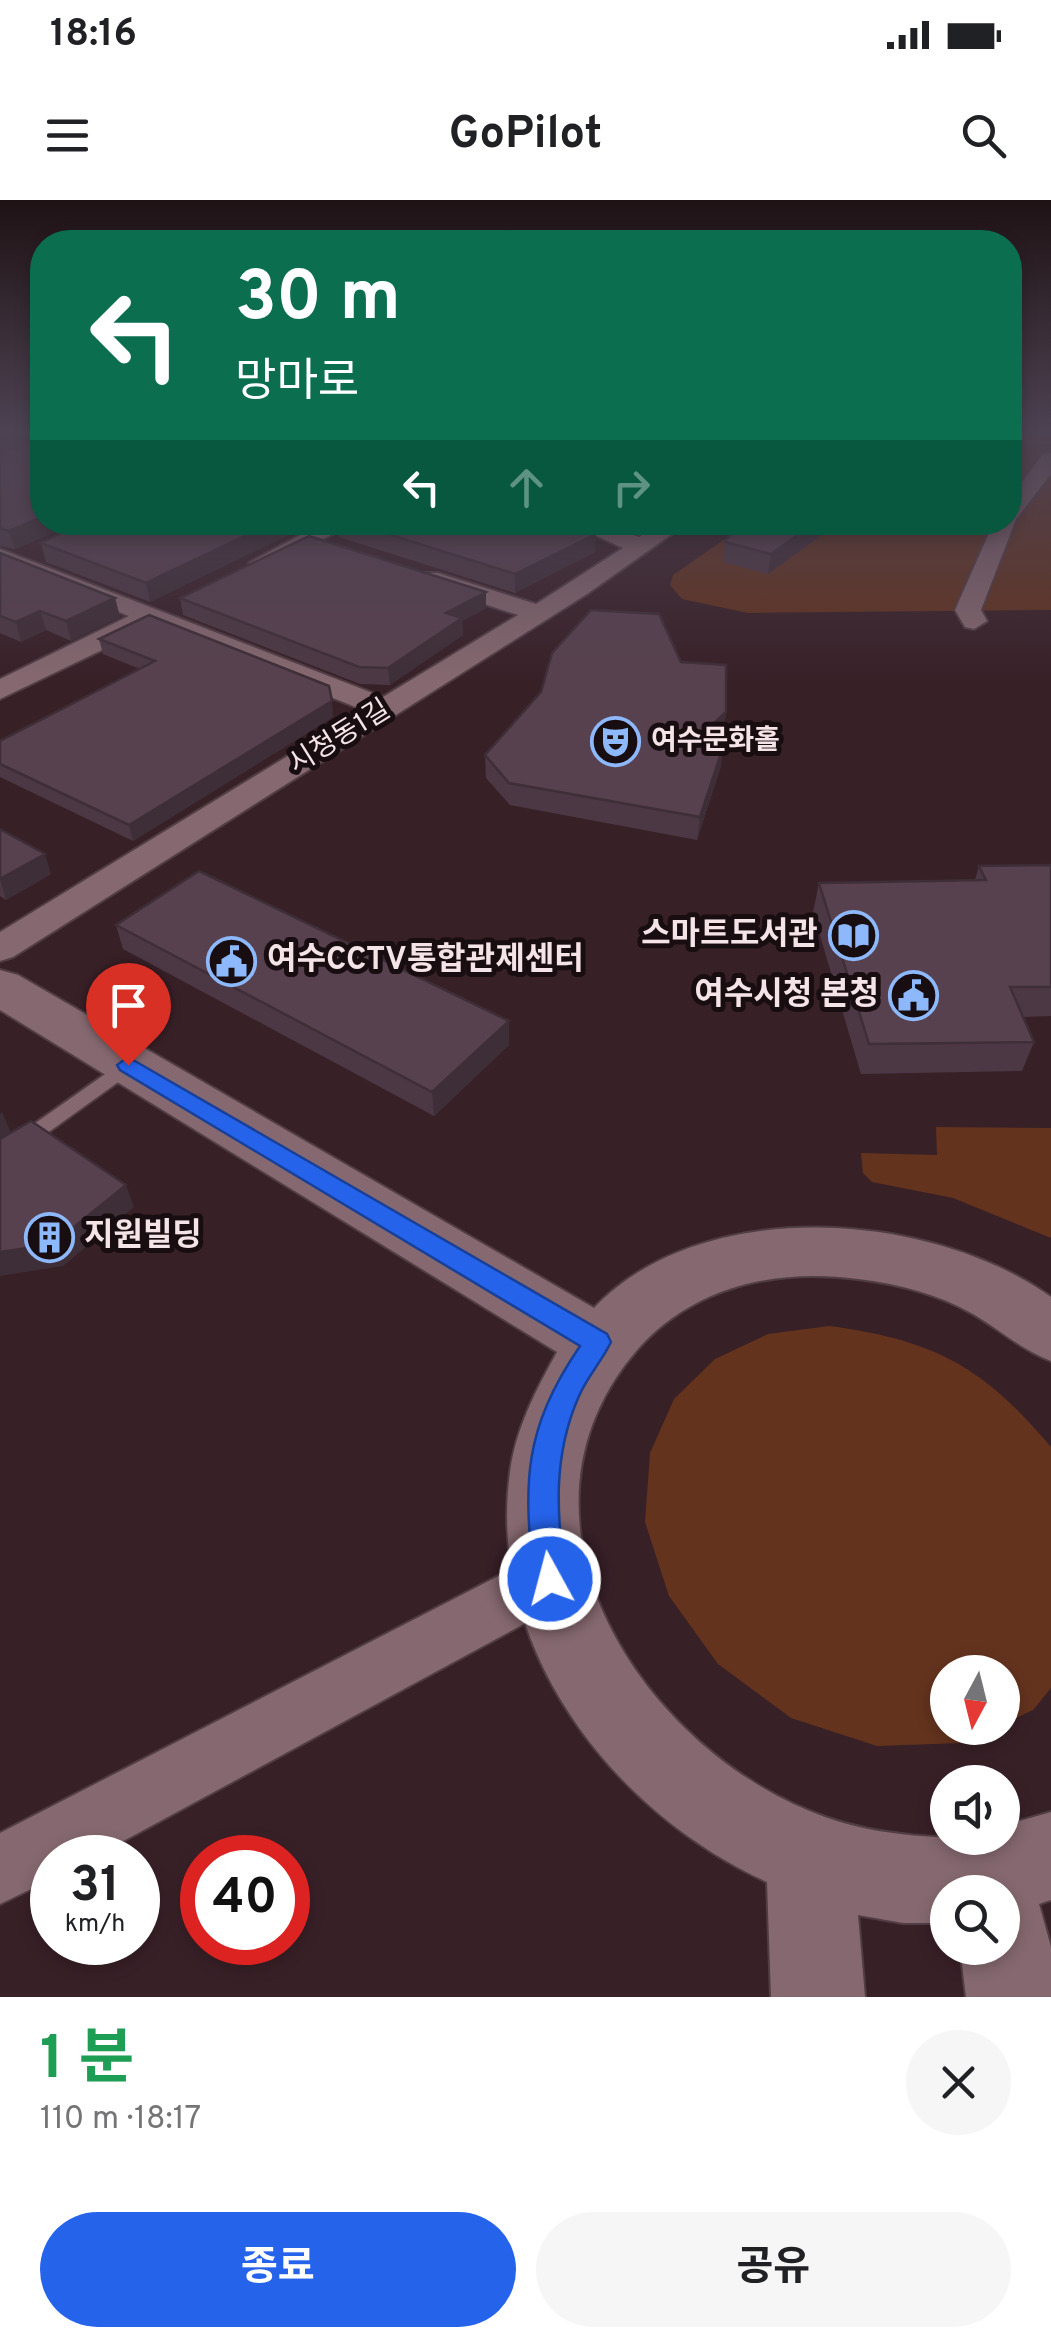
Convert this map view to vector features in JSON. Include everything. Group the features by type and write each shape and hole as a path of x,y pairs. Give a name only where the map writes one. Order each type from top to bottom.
{"street":[{"path":"239,573 317,535"},
{"path":"611,535 640,546"},
{"name":"시청동1길","path":"0,949 657,535"},
{"path":"974,621 968,610 1000,535"},
{"path":"309,539 344,550"},
{"path":"7,559 46,548"},
{"path":"7,559 386,709"},
{"path":"397,568 538,613"},
{"path":"0,690 186,599"},
{"path":"0,988 597,1342"},
{"path":"930,1881 904,1879 810,1856 716,1808 638,1741 582,1662 550,1579 540,1501 548,1441 568,1388 597,1342 662,1287 742,1256 831,1249 901,1260 971,1284 1051,1332"},
{"path":"0,1870 550,1579"},
{"path":"810,1856 818,1997"},
{"path":"1013,1965 1013,1997"}],"lane":[{"path":"0,1159 128,1065"}],"shaded area":[{"path":"1022,516 1051,516 1051,610 748,613 682,599 670,585 673,575 731,535 1022,535"},
{"path":"936,1127 1051,1128 1051,1238 953,1198 872,1182 863,1173 861,1153 937,1155"},
{"path":"829,1326 898,1339 927,1349 979,1377 1051,1447 1051,1688 1033,1710 1020,1716 1020,1655 930,1655 930,1744 877,1746 791,1718 718,1664 669,1596 645,1522 650,1453 674,1399 715,1359 768,1334"}],"building":[{"path":"0,516 30,516 30,522 9,531 0,528"},
{"path":"57,535 247,535 146,583 41,543"},
{"path":"390,535 594,535 515,574"},
{"path":"798,535 771,554 725,542 727,538"},
{"path":"309,536 486,592 446,613 462,618 388,668 359,667 180,598"},
{"path":"0,553 115,598 66,621 40,611 16,622 0,616"},
{"name":"여수문화홀","path":"591,610 659,614 681,662 726,665 726,712 711,726 724,744 700,817 509,783 485,755 541,692 552,653"},
{"path":"149,615 329,686 332,701 129,825 0,764 0,741 155,661 99,639"},
{"path":"0,829 45,854 0,879"},
{"name":"여수시청 본청","path":"1051,865 1051,987 1010,987 1034,1042 869,1044 819,883 986,880 979,866"},
{"path":"199,871 509,1021 432,1092 116,925"},
{"name":"지원빌딩","path":"31,1121 126,1185 53,1244 0,1252 0,1139"}],"place":[{"name":"여수문화홀","path":"616,742"},
{"name":"스마트도서관","path":"853,936"},
{"name":"여수CCTV통합관제센터","path":"232,961"},
{"name":"여수시청 본청","path":"914,996"},
{"name":"지원빌딩","path":"49,1237"}],"route":[{"path":"128,1065 597,1342 568,1388 548,1441 540,1501 550,1579"}]}
